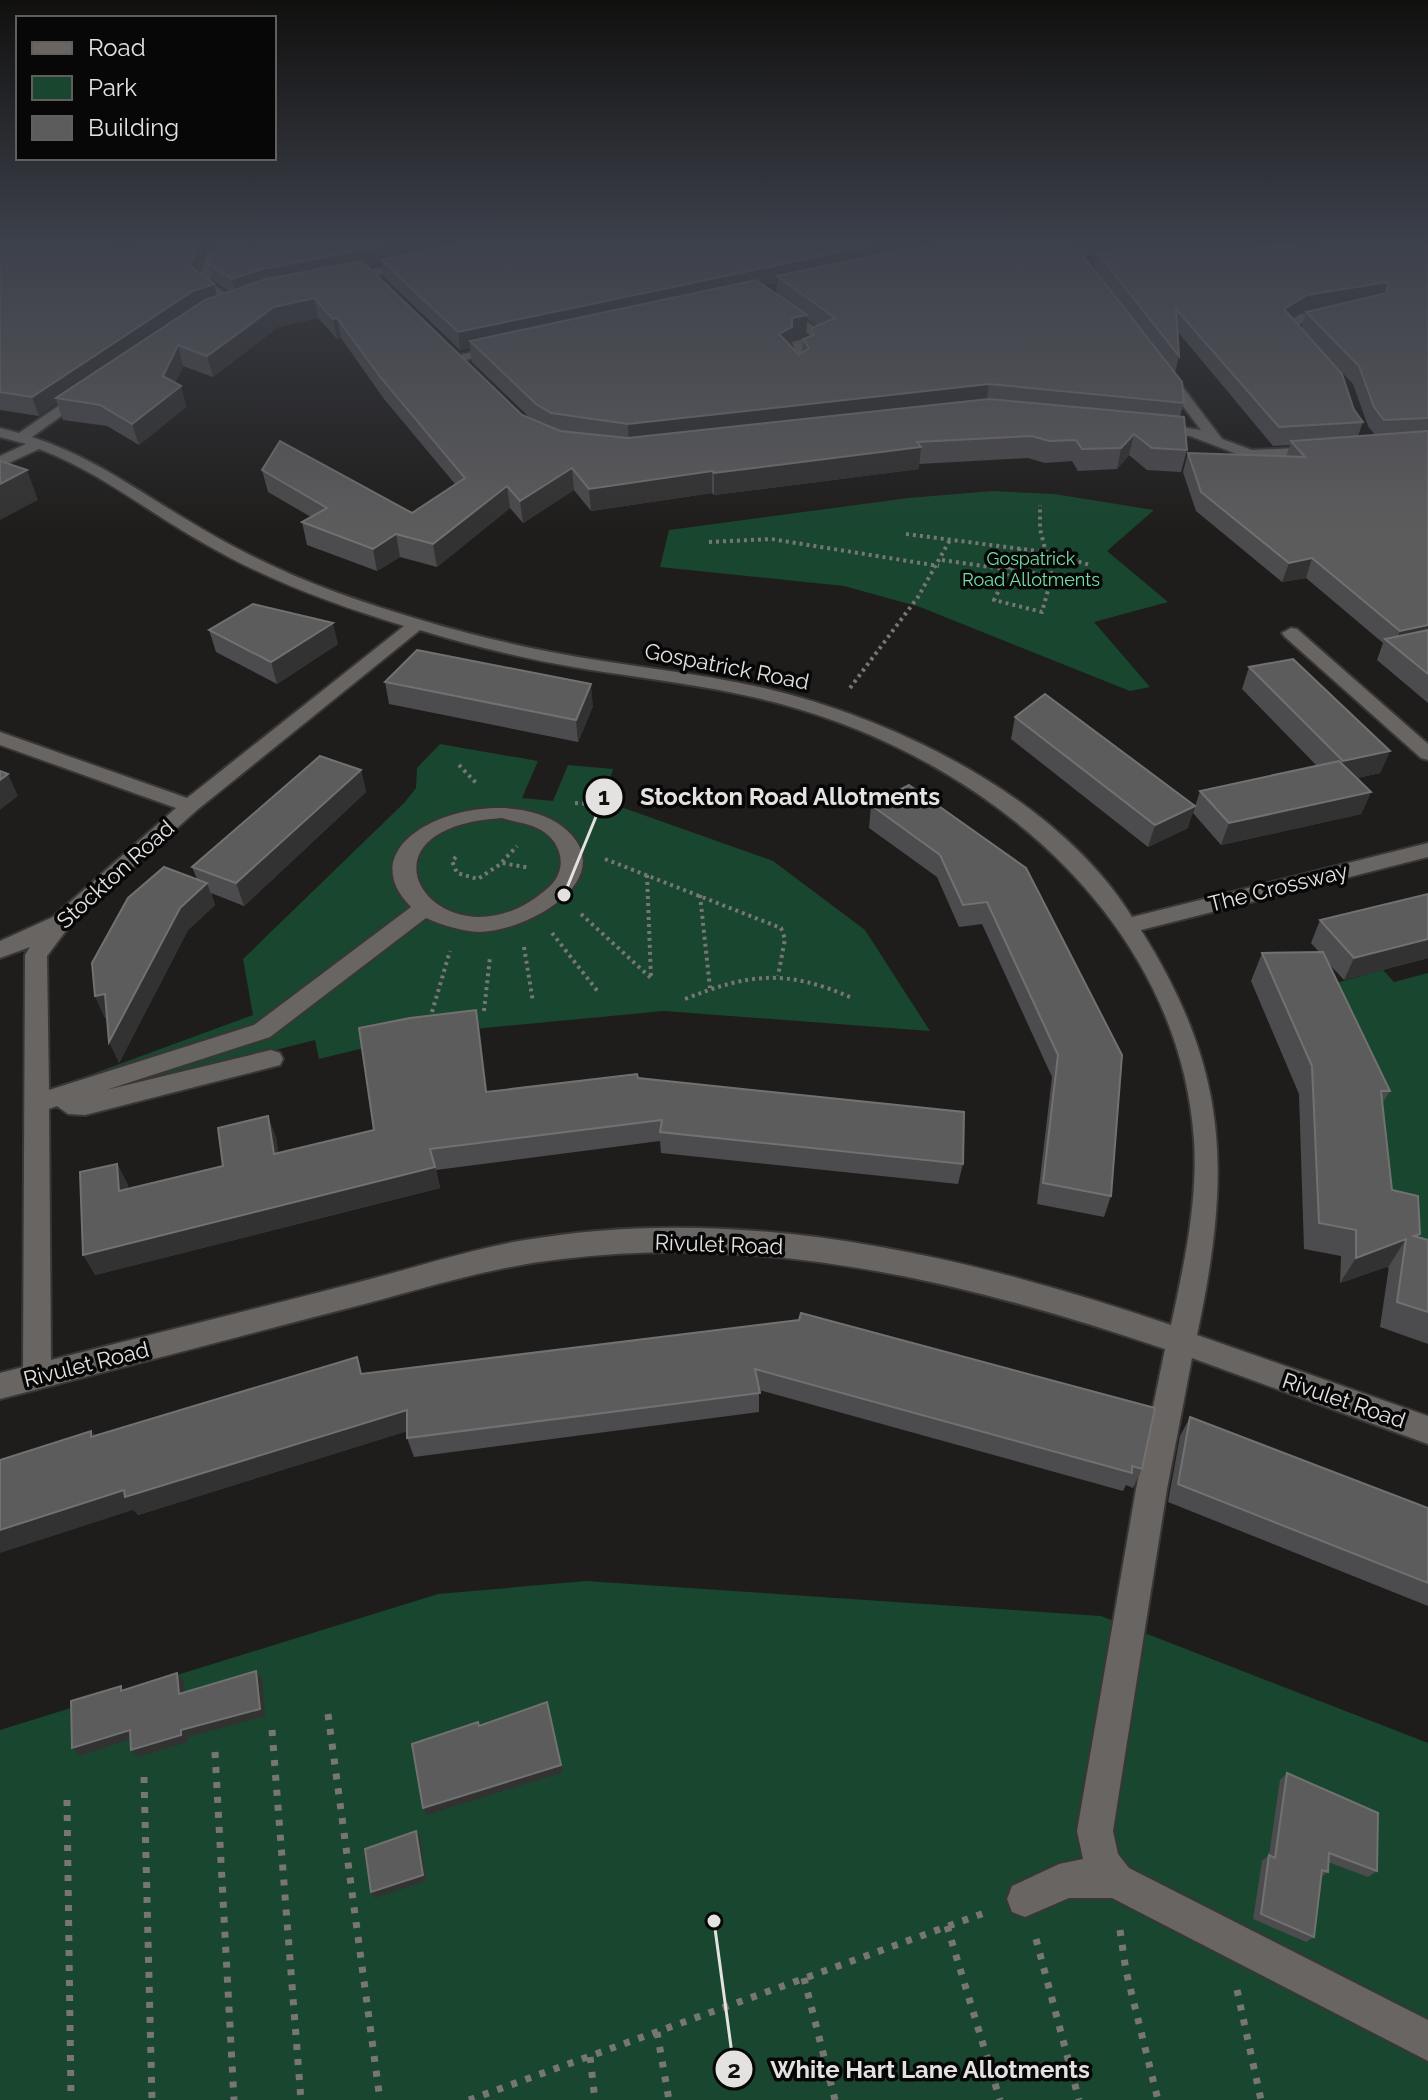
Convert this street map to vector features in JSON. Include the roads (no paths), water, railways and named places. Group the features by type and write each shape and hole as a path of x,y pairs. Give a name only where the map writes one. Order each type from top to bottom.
{"street":[{"path":"798,369 788,356 805,352 797,345 824,339 821,337"},
{"path":"1297,337 1317,358"},
{"path":"456,358 516,345"},
{"path":"1155,361 1216,440"},
{"path":"0,462 95,387"},
{"path":"1184,397 1182,417 1162,423 1131,425 1193,432 1250,455 1330,450"},
{"name":"Gospatrick Road","path":"0,432 30,441 113,477 186,526 262,568 360,607 523,653 762,693 831,714 911,746 1005,802 1053,839 1091,875 1129,925 1158,976 1198,1077 1206,1122 1205,1196 1095,1831"},
{"name":"Stockton Road","path":"37,1376 36,955 66,915 190,806 417,624"},
{"path":"1291,633 1428,754"},
{"path":"0,738 190,806"},
{"path":"489,812 524,815 560,832 571,846 574,862 571,878 559,894 526,914 493,922 458,921 424,908 406,887 403,872 407,856 434,828 455,819 489,812"},
{"name":"The Crossway","path":"1129,925 1428,850"},
{"path":"34,1104 262,1031 424,908"},
{"path":"0,950 31,938 66,915"},
{"path":"0,957 23,961 34,975"},
{"path":"62,1095 69,1106 85,1105 271,1059"},
{"name":"Rivulet Road","path":"0,1386 518,1253 581,1243 751,1243 897,1261 1004,1287 1180,1343 1428,1430"},
{"path":"1095,1831 1102,1862 1116,1881"},
{"path":"1058,1882 1085,1855 1095,1831"},
{"path":"1025,1899 1058,1882 1088,1874 1116,1881 1428,2041"}],"place":[{"name":"Stockton Road Allotments","path":"564,895"},
{"name":"White Hart Lane Allotments","path":"714,1921"}],"park label":[{"name":"Gospatrick Road Allotments","path":"1031,569"}]}
